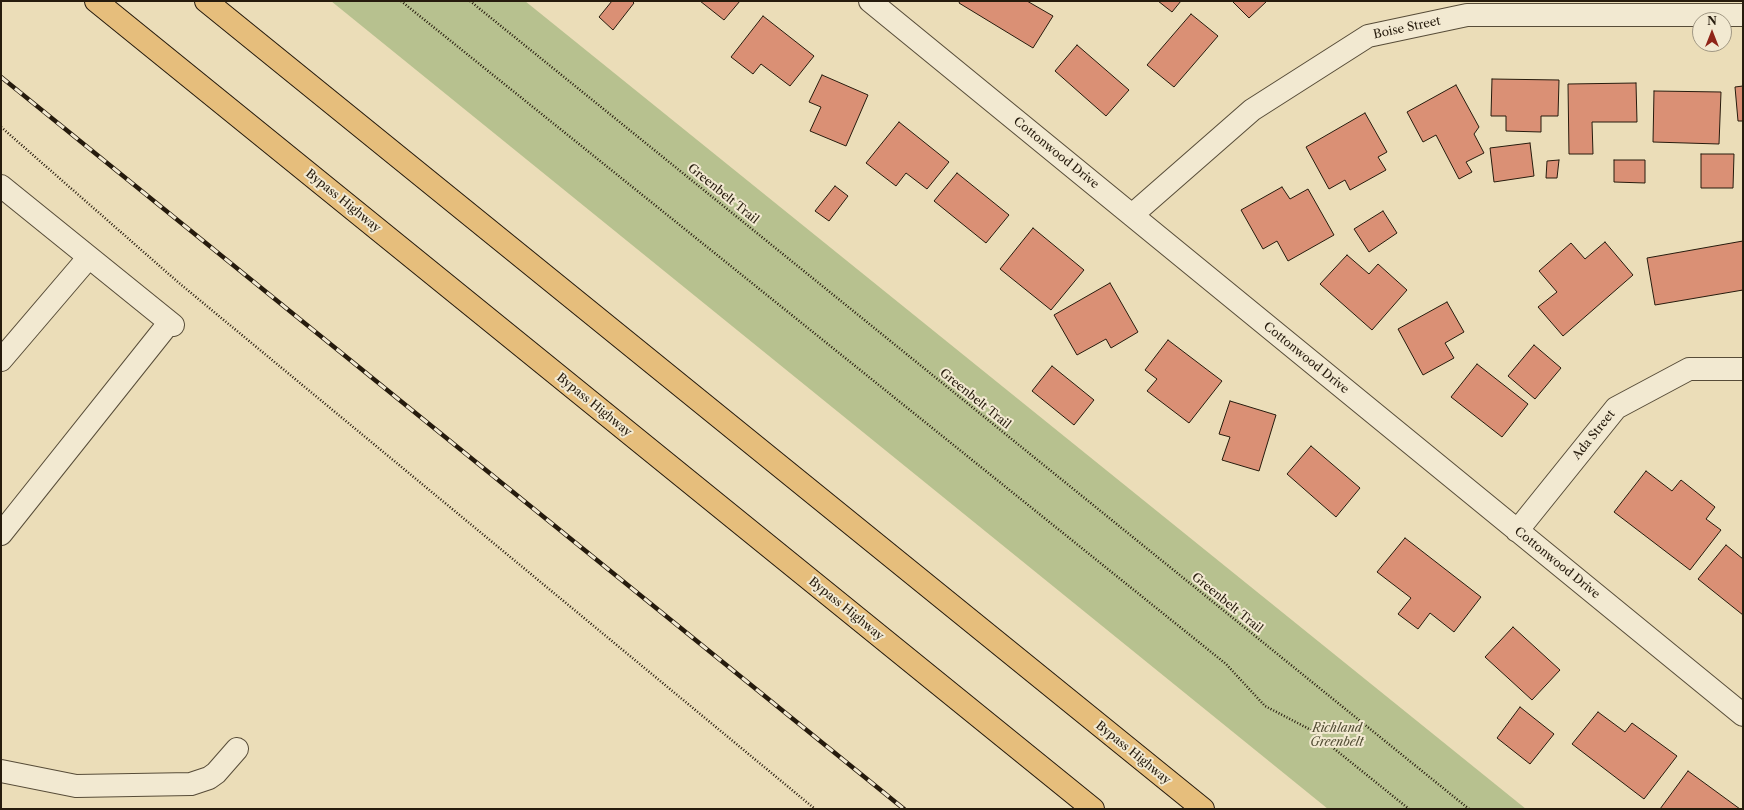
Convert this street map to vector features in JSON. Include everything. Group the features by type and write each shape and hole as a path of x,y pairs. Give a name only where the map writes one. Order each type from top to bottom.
{"highway":[{"name":"Bypass Highway","path":"96,1 1093,809"},
{"name":"Bypass Highway","path":"206,1 1203,809"}],"street":[{"name":"Cottonwood Drive","path":"870,1 1743,715"},
{"name":"Boise Street","path":"1132,215 1252,110 1368,36 1467,16 1743,15"},
{"path":"1,186 171,324 1,534"},
{"path":"1,360 89,258"},
{"name":"Ada Street","path":"1517,531 1616,408 1689,369 1743,369"},
{"path":"1,771 76,786 191,784 209,778 216,773 237,749"}],"path":[{"path":"401,1 1226,664 1265,706 1311,730 1409,809"},
{"name":"Greenbelt Trail","path":"470,1 1469,809"},
{"path":"1,127 179,283 815,809"}],"green space":[{"name":"Richland Greenbelt","path":"331,1 525,1 1526,809 1328,809"}],"building":[{"path":"612,1 632,1 634,3 613,30 599,17"},
{"path":"700,1 740,1 724,20"},
{"path":"960,1 1027,1 1053,16 1033,48 959,3"},
{"path":"1158,1 1181,1 1172,12"},
{"path":"1232,1 1267,1 1249,18"},
{"path":"1191,14 1218,36 1174,87 1147,65"},
{"path":"763,16 814,56 790,86 761,64 753,74 731,57"},
{"path":"1077,45 1129,90 1106,116 1055,71"},
{"path":"822,75 868,95 846,146 810,131 821,107 809,102"},
{"path":"1492,79 1559,80 1558,116 1541,116 1541,132 1506,131 1506,116 1491,116"},
{"path":"1636,83 1637,122 1592,122 1593,154 1569,154 1568,84"},
{"path":"1456,85 1479,127 1474,134 1484,153 1466,162 1472,172 1459,179 1436,135 1423,142 1407,112"},
{"path":"1743,86 1743,121 1738,121 1735,87"},
{"path":"1654,91 1721,92 1719,144 1653,142"},
{"path":"1365,113 1387,152 1378,157 1386,170 1350,190 1345,180 1329,189 1306,147"},
{"path":"899,122 949,162 927,189 906,173 896,186 866,163"},
{"path":"1530,143 1534,176 1494,182 1490,148"},
{"path":"1701,154 1734,154 1733,188 1701,188"},
{"path":"1559,160 1557,178 1546,178 1547,161"},
{"path":"1614,160 1645,160 1645,183 1614,182"},
{"path":"957,173 1009,215 986,243 934,201"},
{"path":"835,186 848,196 829,221 815,211"},
{"path":"1282,187 1290,199 1308,189 1334,235 1288,261 1277,241 1263,249 1241,210"},
{"path":"1383,211 1397,233 1369,252 1354,229"},
{"path":"1033,228 1084,270 1051,310 1000,269"},
{"path":"1743,241 1743,290 1655,305 1647,258"},
{"path":"1605,242 1633,275 1563,336 1538,307 1557,292 1539,271 1571,243 1585,259"},
{"path":"1347,255 1369,274 1378,264 1407,290 1372,330 1320,284"},
{"path":"1110,283 1138,332 1111,348 1106,339 1077,355 1054,315"},
{"path":"1447,302 1464,332 1445,343 1454,358 1423,375 1398,329"},
{"path":"1168,340 1222,381 1189,423 1147,391 1157,379 1145,370"},
{"path":"1534,345 1561,368 1535,399 1508,376"},
{"path":"1477,364 1528,404 1502,437 1451,397"},
{"path":"1052,366 1094,400 1074,425 1032,391"},
{"path":"1230,401 1276,415 1259,471 1222,460 1230,437 1219,434"},
{"path":"1311,446 1360,488 1336,517 1287,474"},
{"path":"1646,471 1672,491 1681,480 1715,507 1706,519 1721,530 1690,570 1614,512"},
{"path":"1405,538 1481,597 1454,632 1430,613 1418,629 1398,614 1411,598 1377,572"},
{"path":"1726,545 1743,559 1743,615 1698,579"},
{"path":"1513,627 1560,670 1532,700 1485,657"},
{"path":"1520,707 1554,734 1530,764 1497,738"},
{"path":"1598,712 1625,732 1632,723 1677,756 1644,799 1572,744"},
{"path":"1688,771 1740,809 1660,809"}],"railway":[{"path":"1,77 904,809"}]}
